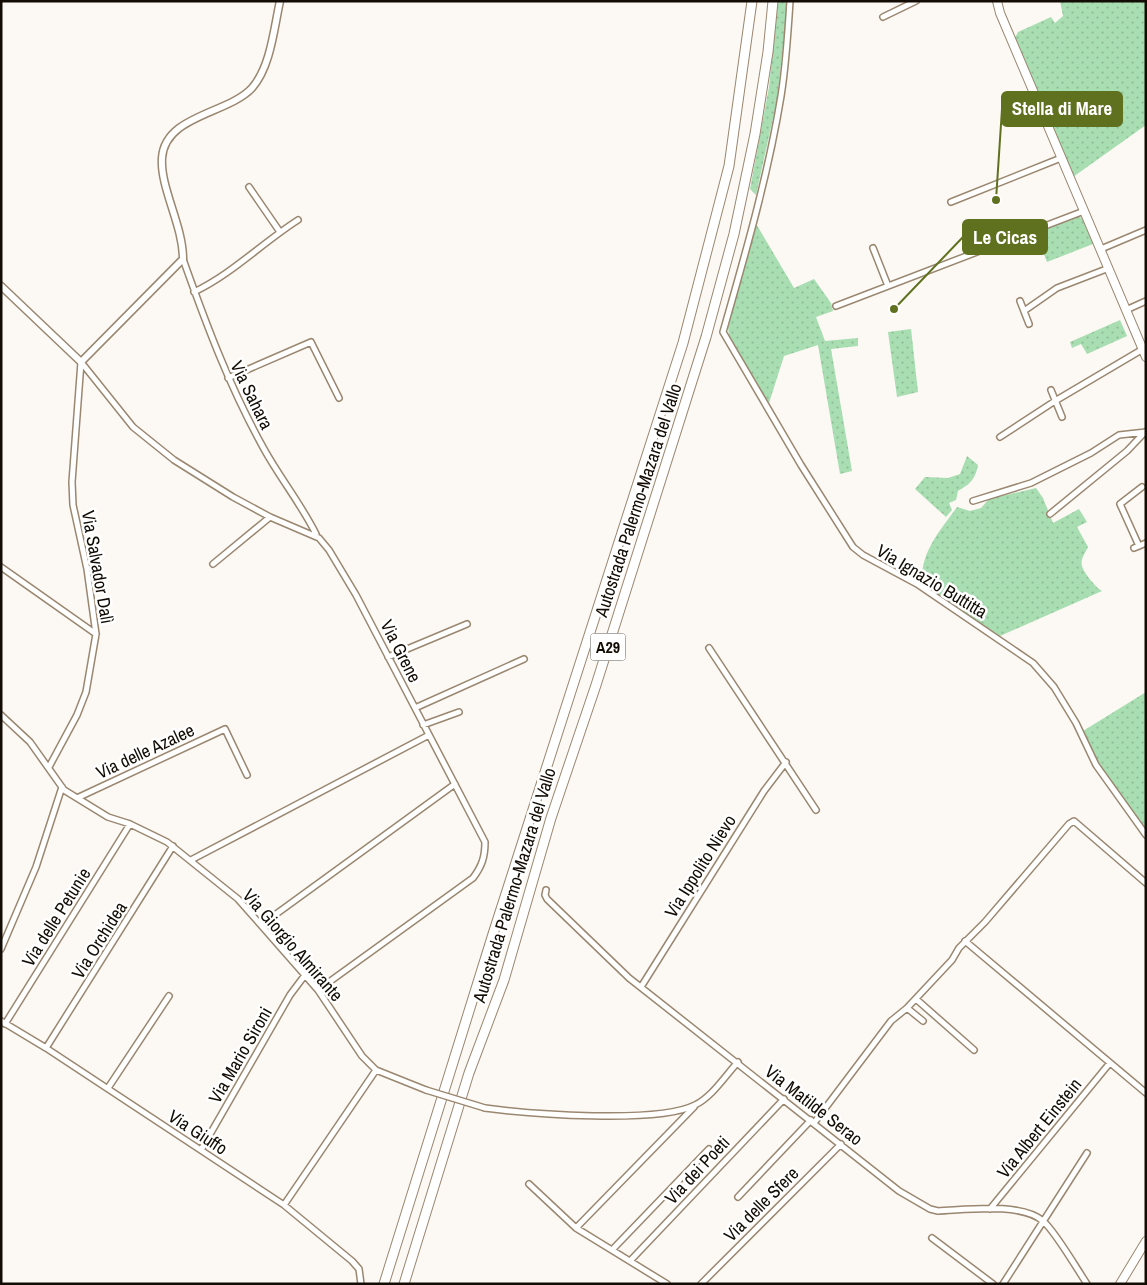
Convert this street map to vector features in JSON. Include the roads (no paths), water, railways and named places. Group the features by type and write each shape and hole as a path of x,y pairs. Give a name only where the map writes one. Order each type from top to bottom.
{"highway":[{"name":"Autostrada Palermo-Mazara del Vallo","path":"384,1284 496,925 683,343 729,166 752,1"},
{"name":"Autostrada Palermo-Mazara del Vallo","path":"404,1284 469,1073 504,980 551,818 596,685 706,337 734,234 755,134 768,52 773,1"}],"main road":[{"path":"997,1 1000,13 1144,353"},
{"path":"1120,1284 1146,1241"}],"street":[{"path":"1,286 82,362 183,259 183,243 163,171 162,159 165,145 177,130 242,96 256,83 267,55 280,1"},
{"name":"Via Ignazio Buttitta","path":"790,1 784,72 773,137 753,223 723,332 853,547 917,584 1033,663 1054,687 1076,723 1096,765 1145,834"},
{"path":"883,17 916,1"},
{"path":"951,202 1061,158"},
{"path":"249,187 280,232"},
{"path":"836,306 1084,211"},
{"path":"194,292 212,283 298,220"},
{"path":"1100,248 1146,230"},
{"path":"873,248 888,286"},
{"name":"Via Sahara","path":"183,259 228,378 264,450 302,507 316,534"},
{"path":"1024,311 1057,288 1108,268"},
{"path":"1020,301 1030,324"},
{"path":"1126,310 1146,301"},
{"path":"228,378 311,342 340,398"},
{"path":"1000,437 1055,401 1144,353"},
{"name":"Via Grene","path":"82,362 132,427 174,460 233,498 270,517 319,538 329,550 356,595 485,842 485,855 482,867 473,878 318,990"},
{"name":"Via Salvador Dalì","path":"50,767 62,747 83,699 96,634 87,569 73,505 72,482 82,362"},
{"path":"1050,390 1062,417"},
{"path":"973,501 1031,483 1091,453 1119,435 1146,432"},
{"path":"1050,514 1127,451 1146,432"},
{"path":"1142,487 1120,504 1136,547 1146,542"},
{"path":"213,564 270,517"},
{"path":"1,567 96,634"},
{"path":"388,657 467,624"},
{"path":"709,648 816,810"},
{"path":"415,708 524,660"},
{"path":"423,725 459,712"},
{"path":"1,715 30,742 50,767 62,787 36,867 1,949"},
{"name":"Via delle Azalee","path":"77,798 225,729 247,775"},
{"path":"191,860 429,735"},
{"name":"Via Ippolito Nievo","path":"641,987 764,791 786,762"},
{"path":"261,925 455,784"},
{"name":"Via Giorgio Almirante","path":"62,787 108,817 155,834 191,860 238,899 318,990 362,1056 376,1070"},
{"path":"738,1197 813,1121 891,1021 916,999 952,960 965,941 985,922 1074,821 1146,883"},
{"name":"Via delle Petunie","path":"3,1022 130,824"},
{"name":"Via Orchidea","path":"46,1048 173,846"},
{"name":"Via Matilde Serao","path":"546,890 545,894 548,899 641,987 726,1056 738,1062 813,1121 899,1191 930,1209 1016,1211 1032,1215 1044,1222"},
{"path":"965,941 1109,1064 1146,1093"},
{"name":"Via Mario Sironi","path":"200,1150 290,995 305,975"},
{"path":"108,1088 169,996"},
{"path":"916,999 974,1050"},
{"path":"907,1008 923,1021"},
{"name":"Via Giuffo","path":"3,1022 108,1088 284,1204 352,1261 359,1269 361,1284"},
{"path":"576,1228 707,1096 738,1062"},
{"name":"Via Albert Einstein","path":"990,1209 1109,1064"},
{"path":"284,1204 376,1070 426,1090 485,1108 524,1114 620,1115 680,1111 696,1105"},
{"name":"Via dei Poeti","path":"630,1261 784,1099"},
{"name":"Via delle Sfere","path":"701,1284 841,1144"},
{"path":"612,1250 709,1149"},
{"path":"1003,1284 1087,1153"},
{"path":"529,1184 576,1228 667,1284"},
{"path":"1044,1222 1087,1284"},
{"path":"932,1238 993,1284"}],"place":[{"name":"Stella di Mare","path":"996,200"},
{"name":"Le Cicas","path":"894,309"}]}
